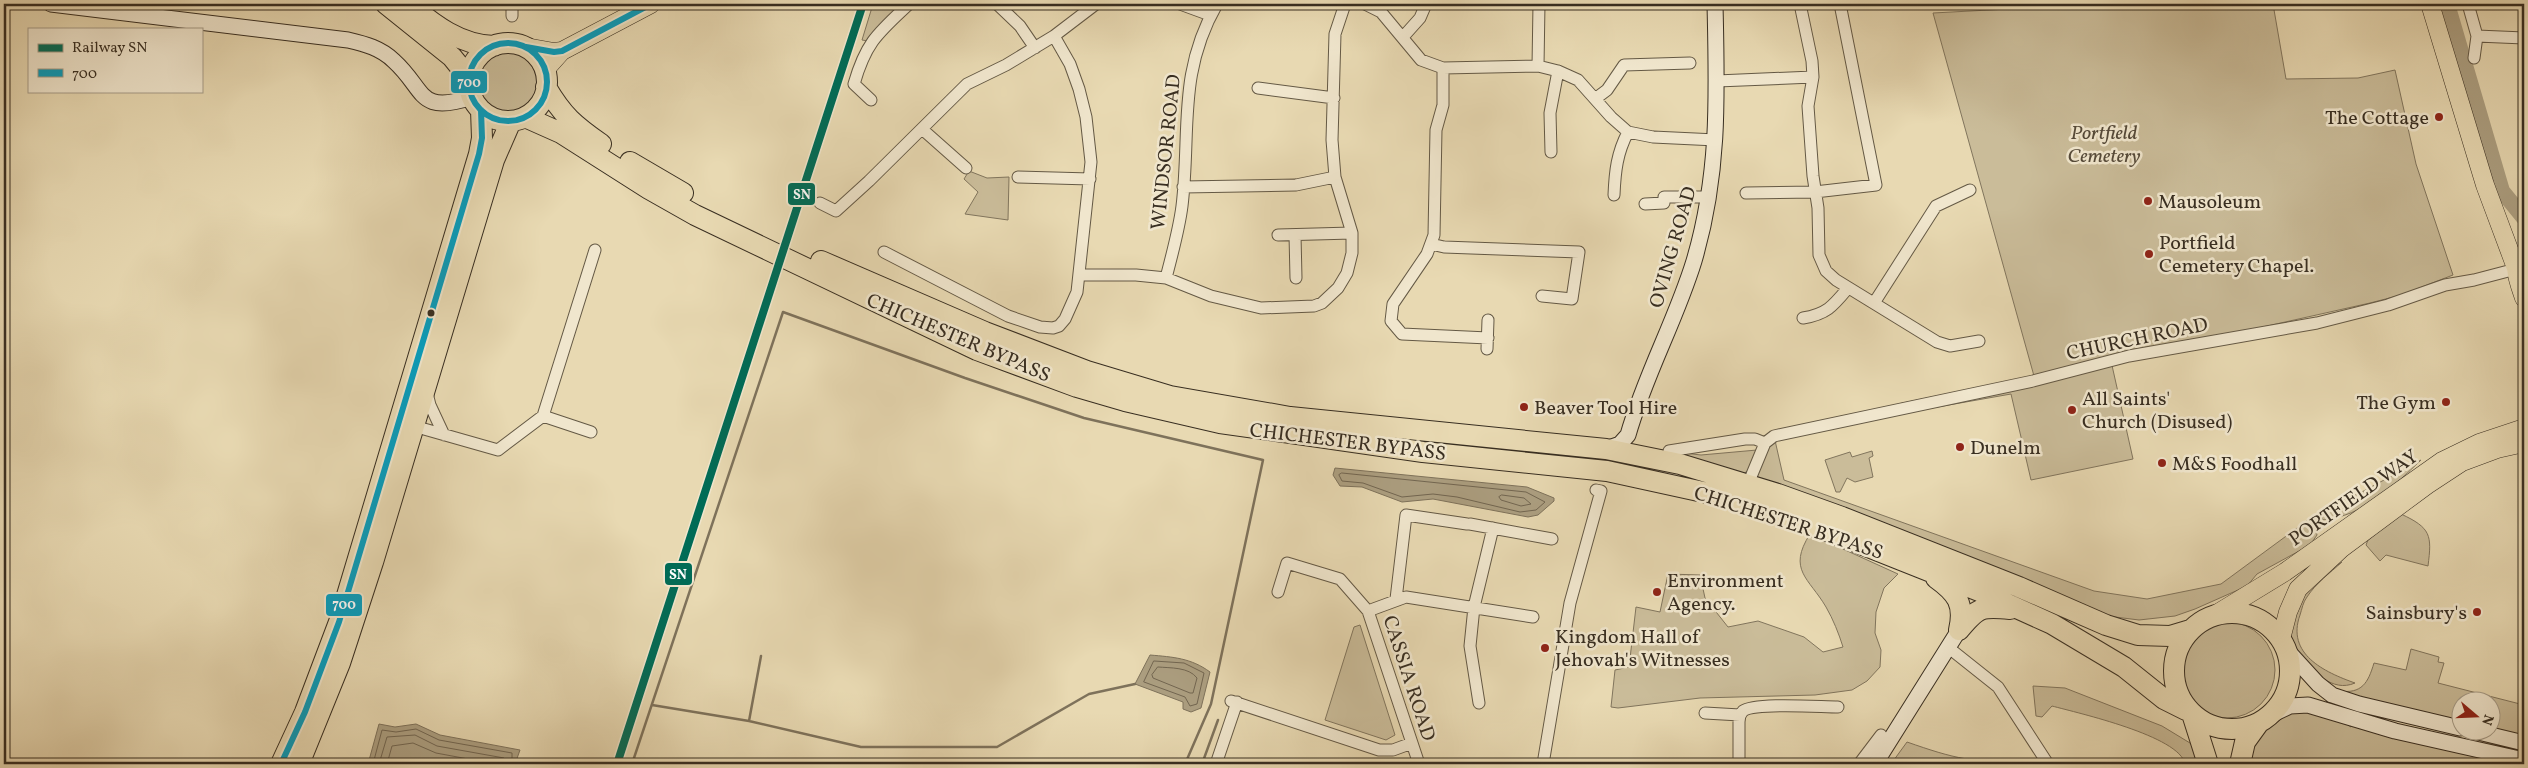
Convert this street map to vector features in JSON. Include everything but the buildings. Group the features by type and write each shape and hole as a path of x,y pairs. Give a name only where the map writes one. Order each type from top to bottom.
{"highway":[{"path":"386,4 452,57 474,95 495,119 518,119"},
{"path":"281,764 305,712 339,622 406,424 425,387 494,160 518,119 540,104 546,79 537,57 526,47 510,43 494,46 478,45 456,37 440,29 409,4"},
{"path":"299,764 340,663 406,424 479,154 482,138 474,95 477,58 494,46"},
{"name":"CHICHESTER BYPASS","path":"546,79 558,108 568,119 606,148 761,239"},
{"name":"CHICHESTER BYPASS","path":"518,119 561,133 680,206 761,239 977,350 1077,387 1125,402 1220,423 1286,434 1640,477 1726,497 1833,533 2019,609 2088,644 2124,667 2164,699 2194,717"},
{"name":"CHICHESTER BYPASS","path":"802,259 862,280 995,336 1087,371 1170,396 1290,417 1606,450 1644,456 1748,484 1842,517 2106,625 2145,635 2170,636 2190,630"},
{"path":"1922,568 1952,590 1958,599 1961,611 1959,630"},
{"path":"1959,630 1973,614 1986,607 2019,609"},
{"path":"2222,764 2214,740 2194,717 2174,685 2173,665 2178,646 2190,630 2213,616 2226,613 2251,616 2273,629 2283,644 2290,663 2288,684 2280,704 2245,742 2240,764"},
{"path":"2194,717 2216,728 2230,730 2265,719"},
{"path":"2194,717 2208,764"}],"main road":[{"path":"526,47 546,51 562,51 651,4"},
{"path":"2430,4 2479,167 2498,218 2520,267 2524,298"},
{"path":"546,79 562,51"},
{"path":"2498,218 2524,249"},
{"name":"PORTFIELD WAY","path":"2213,616 2285,572 2442,461 2479,443 2524,428"},
{"name":"PORTFIELD WAY","path":"2283,644 2288,612 2298,589 2342,548 2426,485 2462,462 2497,449 2524,443"}],"street":[{"path":"51,4 348,40 375,47 386,54 396,62 423,97 432,103 450,103 474,95"},
{"path":"871,100 854,84 864,52 874,38 909,4"},
{"path":"820,203 836,211 967,84 1035,48 1096,4"},
{"path":"1180,4 1210,15"},
{"name":"WINDSOR ROAD","path":"1166,278 1178,229 1183,186 1189,81 1210,15 1217,4"},
{"path":"1079,275 1136,275 1166,278 1211,296 1261,308 1314,306 1322,303 1338,288 1347,273 1352,254 1352,233 1335,177 1332,140 1335,34 1345,4"},
{"path":"1365,4 1381,12 1421,60 1444,68 1538,66 1558,71 1578,80 1628,132 1653,136 1716,140"},
{"path":"1403,37 1420,18 1426,4"},
{"path":"1538,66 1539,4"},
{"name":"OVING ROAD","path":"1606,450 1623,441 1628,433 1687,281 1710,197 1716,140 1715,4"},
{"path":"1800,4 1812,61 1813,77 1808,106 1818,208 1819,255 1826,271 1848,288 1937,342 1950,346 1979,341"},
{"path":"1746,193 1815,192 1876,185 1840,4"},
{"path":"2468,4 2477,36 2474,58"},
{"path":"1005,6 1035,48"},
{"path":"884,252 993,310 1040,327 1059,326 1065,319 1077,292 1090,179 1090,147 1080,89 1070,64 1054,36"},
{"path":"2477,36 2524,38"},
{"path":"1595,99 1607,90 1624,66 1690,63"},
{"path":"1444,68 1443,105 1436,138 1435,227 1427,254 1393,304 1391,321 1393,326 1402,334 1487,344 1488,320"},
{"path":"1551,152 1550,113 1558,71"},
{"path":"1717,81 1813,77"},
{"path":"1258,88 1334,98"},
{"path":"922,129 966,168"},
{"path":"1614,195 1619,148 1628,132"},
{"path":"1018,177 1090,179"},
{"path":"1183,186 1296,185 1335,177"},
{"path":"1874,303 1936,206 1948,198 1970,190"},
{"path":"1645,204 1664,203 1664,198 1710,197"},
{"path":"1278,235 1352,233"},
{"path":"1295,235 1296,278"},
{"path":"1431,244 1444,247 1579,252 1572,300 1542,296"},
{"path":"406,424 498,450 543,416 595,250"},
{"name":"CHURCH ROAD","path":"1669,451 1755,439 1765,443 1774,436 2033,381 2129,356 2317,323 2388,305 2444,285 2474,280 2520,267"},
{"path":"1803,318 1821,315 1848,288"},
{"path":"425,387 430,405 444,435"},
{"path":"543,416 591,432"},
{"path":"1628,433 1630,442 1644,456"},
{"path":"1748,484 1765,443"},
{"path":"1543,764 1570,603 1601,491 1596,490"},
{"path":"1396,599 1406,514 1552,539"},
{"path":"1479,702 1470,646 1474,607 1493,528"},
{"name":"CASSIA ROAD","path":"1278,592 1287,563 1340,579 1368,611 1419,764"},
{"path":"1368,611 1396,599 1406,597 1533,617"},
{"path":"1874,764 1959,630"},
{"path":"2283,644 2318,684 2332,695 2359,704 2450,726"},
{"path":"1949,648 1998,687 2048,764"},
{"path":"1216,764 1234,701 1379,750 1393,750 1412,743"},
{"path":"2265,719 2290,706 2308,705 2395,731 2524,760"},
{"path":"1739,764 1740,715 1744,710 1753,707 1838,707"},
{"path":"1705,713 1740,715"},
{"path":"1859,764 1881,735"},
{"path":"2500,737 2524,743"}],"green space":[{"path":"873,4 906,4 868,41 862,40"},
{"name":"Portfield Cemetery","path":"2102,4 2273,4 2286,79 2358,78 2395,70 2416,164 2453,275 2401,295 2370,303 2111,361 2133,459 2031,480 2011,394 1926,409 1897,410 1898,404 2034,376 1933,13"},
{"path":"506,52 518,55 528,61 534,71 537,83 534,95 528,105 518,111 506,114 494,111 484,105 478,95 475,83 478,71 484,61 494,55"},
{"path":"969,171 987,178 1009,177 1008,220 965,214 978,192 964,179"},
{"path":"1774,436 1784,480 2094,591 2147,599 2221,584 2308,520 2315,526 2317,535 2310,545 2257,574 2247,586 2195,609 2175,616 2139,620 2099,615 1760,482 1757,475 1757,463"},
{"path":"1651,449 1701,455 1757,450 1749,470 1743,474"},
{"path":"1872,451 1873,456 1869,458 1873,477 1855,482 1847,478 1840,492 1836,492 1825,460 1850,452 1852,457"},
{"path":"2421,460 2376,499 2351,513 2323,520 2320,511 2360,493"},
{"path":"2401,514 2424,528 2430,547 2428,566 2386,555 2380,561 2366,545 2368,540"},
{"path":"1810,534 1898,574 1884,588 1876,612 1875,633 1881,650 1880,667 1867,681 1852,690 1815,695 1700,698 1618,708 1611,707 1615,670 1629,667 1636,607 1660,612 1668,574 1700,575 1705,598 1728,627 1758,621 1804,637 1823,652 1843,647 1829,612 1807,581 1800,565 1803,546"},
{"path":"2342,562 2319,583 2306,599 2297,629 2298,641 2303,651 2311,660 2331,673 2355,683 2347,685 2331,683 2317,674 2294,648 2291,636 2294,613 2304,596 2318,580"},
{"path":"2227,622 2245,626 2261,636 2271,652 2275,670 2271,688 2261,704 2245,714 2227,718 2209,714 2193,704 2183,688 2179,670 2183,652 2193,636 2209,626"},
{"path":"1360,625 1395,735 1386,740 1325,720 1354,627"},
{"path":"2411,649 2439,657 2438,662 2444,663 2438,683 2465,690 2450,690 2450,720 2384,706 2339,691 2353,691 2363,686 2374,663 2406,670"},
{"path":"2033,686 2065,688 2162,726 2190,743 2202,758 2203,764 2185,764 2179,754 2166,744 2148,735 2104,720 2052,706 2042,717 2036,716"},
{"path":"2500,699 2524,705 2524,737 2500,731"},
{"path":"2290,706 2349,716 2350,727 2363,720 2514,764 2248,764 2258,724"},
{"path":"1907,742 1965,759 2009,761 2026,759 2026,764 1891,764"}],"water":[{"path":"1335,468 1527,487 1554,498 1554,501 1538,515 1528,517 1433,499 1402,502 1362,487 1340,486 1333,475"},
{"path":"1150,655 1189,661 1210,672 1201,708 1191,712 1183,709 1183,702 1135,684"},
{"path":"379,724 395,727 416,724 440,735 520,750 515,764 368,764"}],"waterway":[{"path":"2447,4 2502,191 2524,218"},
{"path":"632,764 783,312 965,378 1084,418 1263,460 1211,704 1185,764"},
{"path":"749,721 761,656"},
{"path":"652,705 749,721 861,747 997,747 1089,694 1135,684"},
{"path":"1202,764 1218,720"}],"rail line":[{"name":"SN","path":"617,764 863,4"}],"transit line":[{"name":"700","path":"526,47 554,52 562,51 651,4"},
{"name":"700","path":"508,43 523,46 540,60 544,67 547,82 544,97 530,114 523,118 508,121 493,118 476,104 472,97 469,82 472,67 486,50 493,46 508,43"},
{"name":"700","path":"281,764 305,712 339,622 479,154 482,138 481,110"}],"place":[{"name":"The Cottage","path":"2439,117"},
{"name":"Mausoleum","path":"2148,201"},
{"name":"Portfield Cemetery Chapel.","path":"2149,254"},
{"name":"The Gym","path":"2446,402"},
{"name":"Beaver Tool Hire","path":"1524,407"},
{"name":"All Saints' Church (Disused)","path":"2072,410"},
{"name":"Dunelm","path":"1960,447"},
{"name":"M&S Foodhall","path":"2162,463"},
{"name":"Environment Agency.","path":"1657,592"},
{"name":"Sainsbury's","path":"2477,612"},
{"name":"Kingdom Hall of Jehovah's Witnesses","path":"1545,648"}]}
